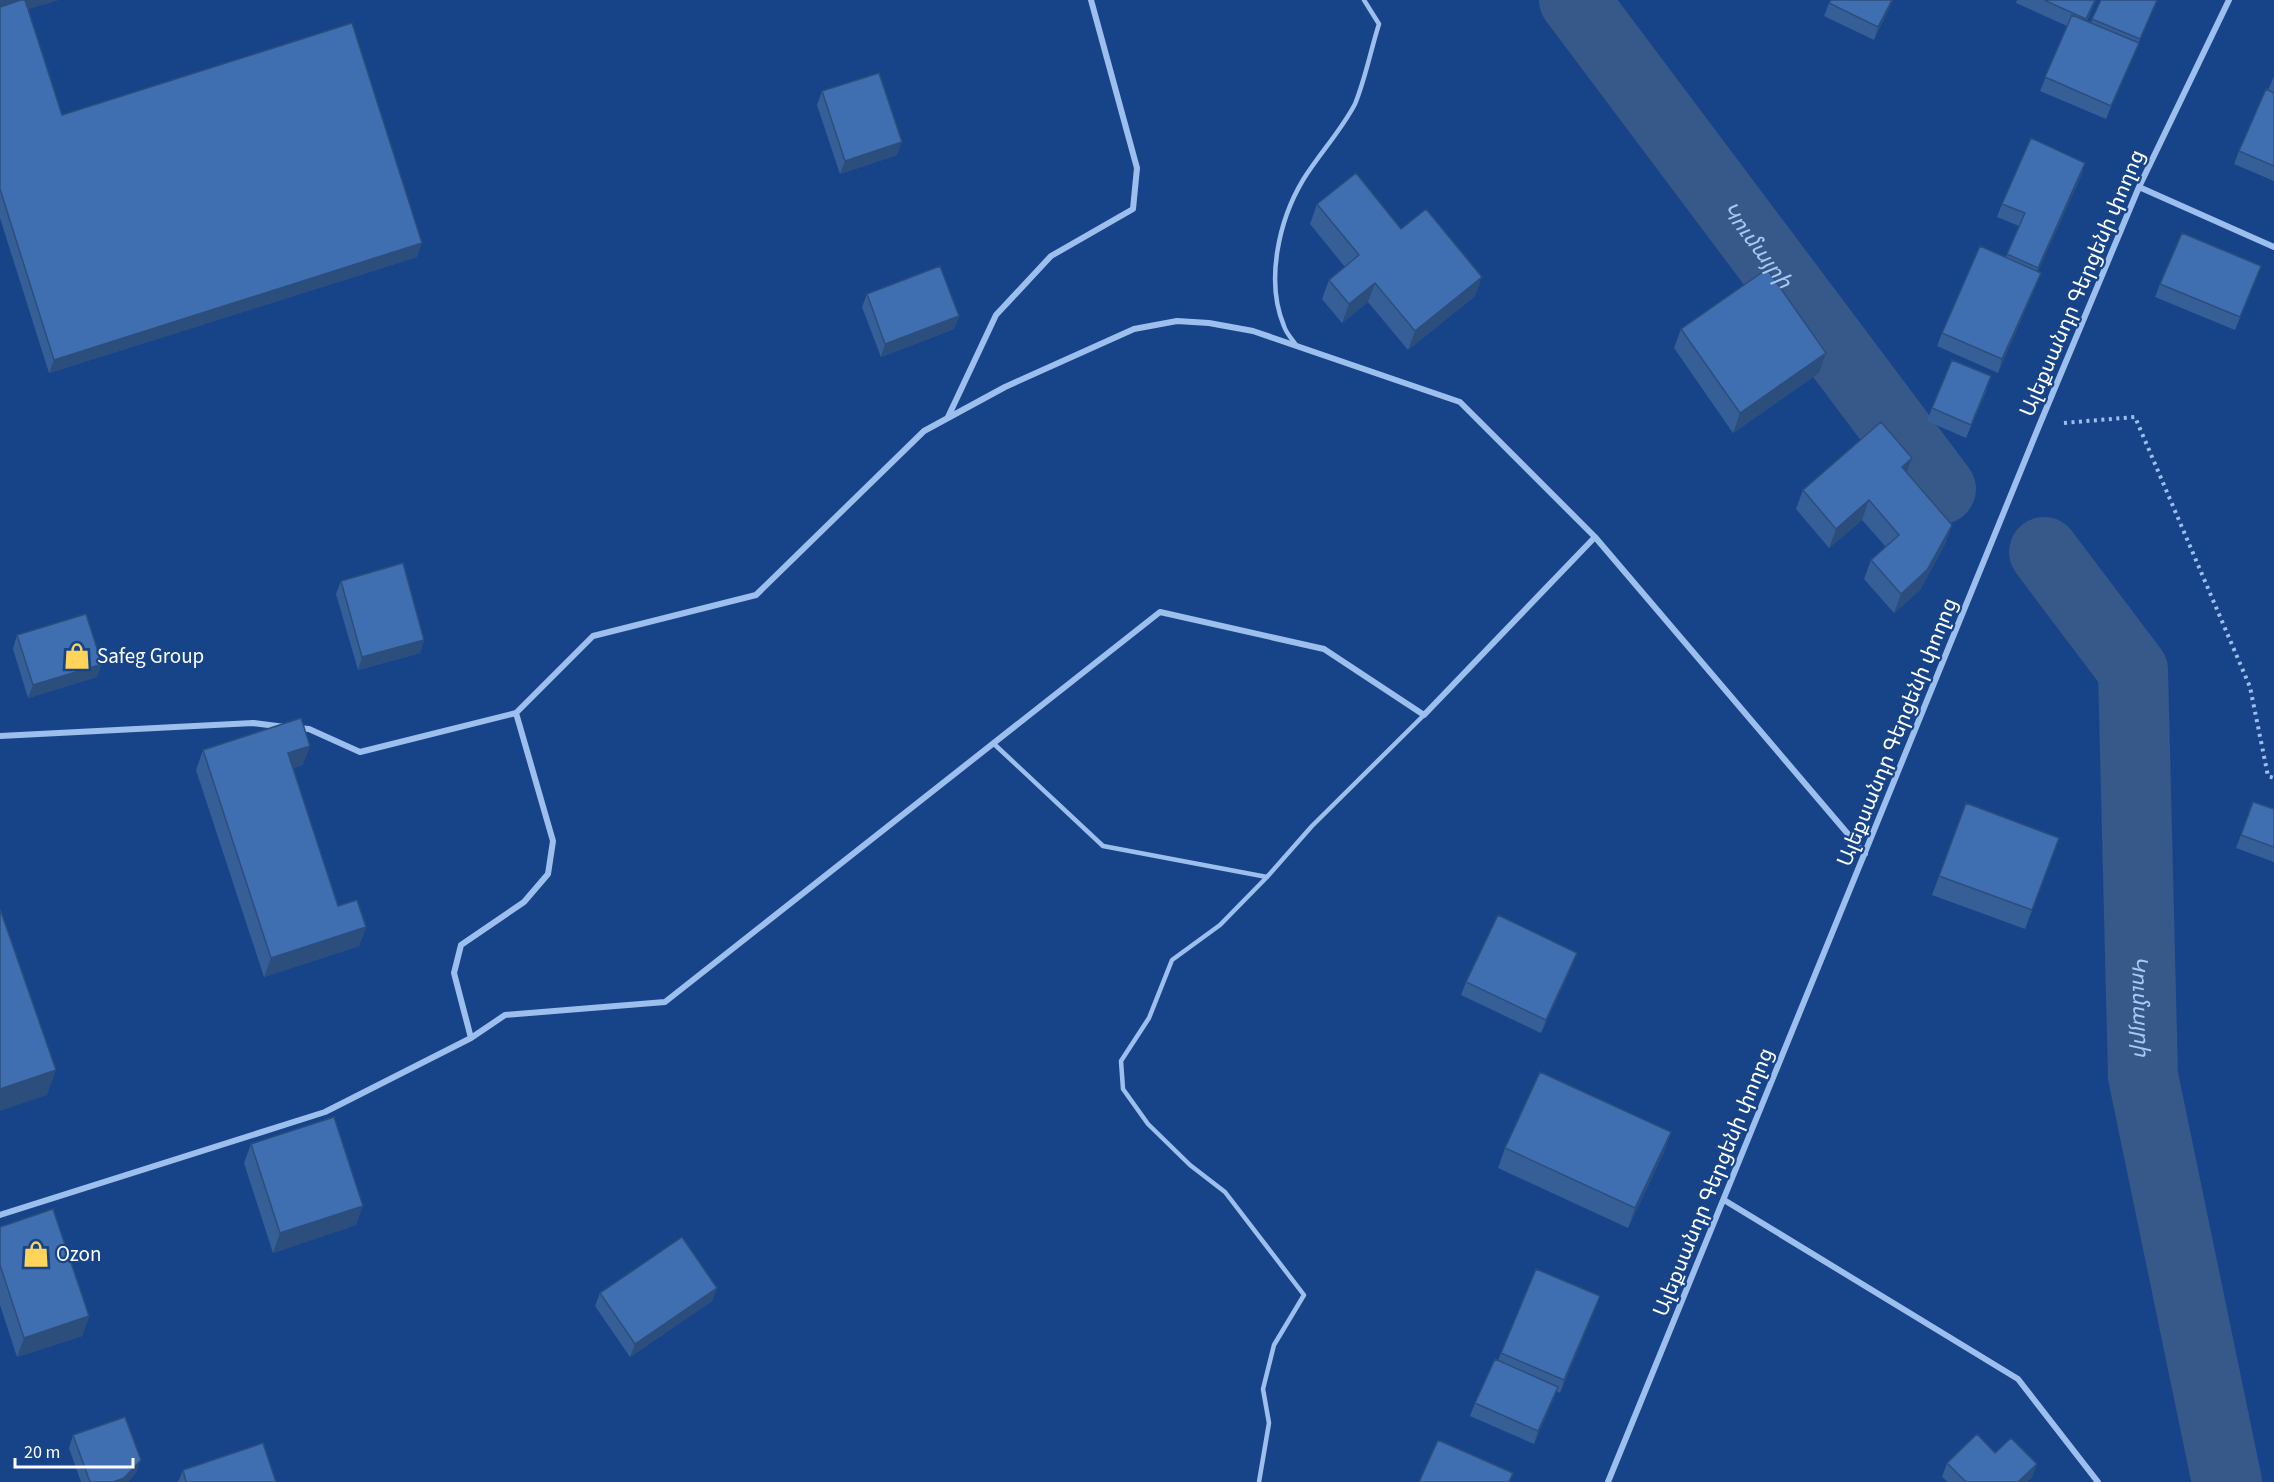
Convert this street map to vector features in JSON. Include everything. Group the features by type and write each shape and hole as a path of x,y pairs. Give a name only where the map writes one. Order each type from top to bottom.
{"street":[{"path":"947,417 996,315 1051,256 1133,209 1137,168 1091,0"},
{"name":"Ալեքսանդր Գերցենի փողոց","path":"1608,1482 2039,426 2139,187 2229,0"},
{"path":"2139,187 2274,247"},
{"path":"0,736 253,723 309,729 360,752 516,713 593,636 756,595 924,431 947,417 1005,387 1134,329 1177,321 1209,322 1253,331 1460,402 1595,537 1865,854"},
{"path":"0,1215 325,1112 471,1038 506,1014 665,1002 1160,612 1324,649 1424,715 1595,537"},
{"path":"471,1038 454,973 461,945 524,902 548,874 553,841 516,713"},
{"path":"1724,1200 2018,1379 2098,1482"}],"lane":[{"path":"1296,345 1284,326 1276,291 1276,253 1286,216 1303,181 1355,103 1379,24 1364,0"},
{"path":"1259,1482 1269,1423 1263,1389 1274,1345 1304,1295 1225,1192 1190,1165 1148,1124 1123,1089 1121,1061 1149,1018 1172,960 1220,925 1312,826 1424,715"},
{"path":"993,743 1102,846 1267,877"}],"path":[{"path":"2039,426 2135,417 2250,687 2268,776 2274,778"}],"building":[{"path":"25,0 62,115 352,23 422,243 54,360 0,189 0,7"},
{"path":"1831,0 1892,0 1878,27 1829,3"},
{"path":"2044,0 2095,0 2086,19"},
{"path":"2101,0 2157,0 2140,39 2092,19"},
{"path":"2072,15 2139,43 2111,106 2045,77"},
{"path":"879,73 902,142 845,161 822,91"},
{"path":"2266,89 2274,93 2274,166 2239,151"},
{"path":"2031,138 2085,163 2038,268 2007,254 2025,213 2002,204"},
{"path":"1356,173 1401,229 1426,209 1482,277 1415,331 1375,283 1349,304 1329,280 1359,255 1317,204"},
{"path":"2182,233 2261,266 2240,317 2160,284"},
{"path":"1980,246 2041,273 2002,359 1942,333"},
{"path":"940,266 959,316 885,344 867,294"},
{"path":"1767,269 1826,353 1740,413 1681,329"},
{"path":"1952,360 1991,376 1971,425 1932,408"},
{"path":"1881,422 1912,458 1902,467 1952,525 1927,570 1901,594 1871,560 1899,535 1869,500 1836,529 1803,490"},
{"path":"403,563 424,640 362,657 341,581"},
{"path":"86,614 102,664 33,685 17,635"},
{"path":"301,718 310,746 288,753 338,906 357,900 366,927 271,958 203,750"},
{"path":"2253,802 2274,809 2274,847 2241,835"},
{"path":"1966,803 2059,838 2032,910 1939,876"},
{"path":"0,909 56,1070 0,1089"},
{"path":"1498,915 1577,953 1546,1020 1466,982"},
{"path":"1540,1072 1671,1132 1635,1208 1505,1148"},
{"path":"334,1117 363,1206 280,1233 251,1144"},
{"path":"53,1209 89,1316 24,1338 0,1265 0,1227"},
{"path":"682,1237 717,1288 635,1344 600,1293"},
{"path":"1536,1269 1600,1296 1564,1380 1501,1353"},
{"path":"1495,1359 1558,1387 1538,1431 1475,1403"},
{"path":"125,1417 141,1460 124,1478 113,1482 90,1482 73,1435"},
{"path":"1977,1434 1995,1453 2011,1438 2037,1464 2018,1482 1966,1482 1947,1463"},
{"path":"1438,1440 1513,1473 1509,1482 1419,1482"},
{"path":"263,1443 276,1482 186,1482 183,1470"}],"waterway":[{"name":"Կումայրի","path":"1574,0 1941,489"},
{"name":"Կումայրի","path":"2044,552 2133,670 2143,1076 2227,1482"}],"place":[{"name":"Safeg Group","path":"77,656"},
{"name":"Ozon","path":"36,1254"}]}
